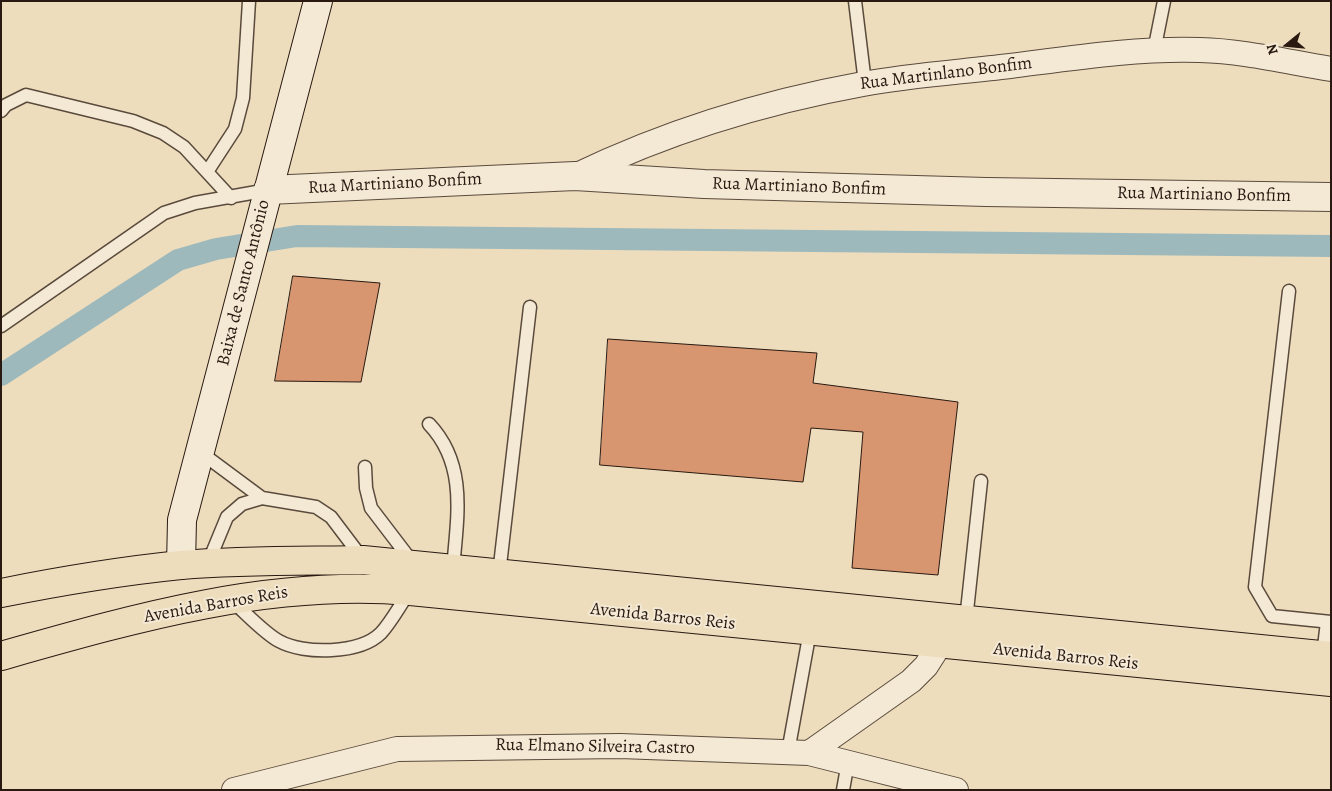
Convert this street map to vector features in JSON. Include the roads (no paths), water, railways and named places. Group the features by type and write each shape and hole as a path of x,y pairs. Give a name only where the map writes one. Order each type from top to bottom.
{"main road":[{"name":"Avenida Barros Reis","path":"1,593 54,582 194,565 363,560 412,578 810,631 1331,682"},
{"path":"194,565 209,580 234,589 263,594"},
{"name":"Avenida Barros Reis","path":"1,656 125,622 230,599 412,578 453,570 1327,655"}],"street":[{"name":"Baixa de Santo Antônio","path":"194,565 182,520 318,1"},
{"name":"Rua Martinlano Bonfim","path":"575,176 613,158 692,128 800,97 865,83 1105,54 1154,51 1201,50 1331,69"},
{"name":"Rua Martiniano Bonfim","path":"268,190 575,176 704,184 976,192 1331,197"},
{"path":"798,752 911,681 926,666 940,644"},
{"name":"Rua Elmano Silveira Castro","path":"234,790 396,749 620,746 798,752 848,762 956,790"}],"lane":[{"path":"207,172 235,129 243,98 249,1"},
{"path":"855,1 865,83"},
{"path":"1154,51 1164,1"},
{"path":"1,112 6,105 26,95 133,121 163,133 184,147 231,198"},
{"path":"1,326 164,213 195,203 268,190"},
{"path":"1289,291 1255,587 1272,616 1329,622 1327,655"},
{"path":"499,574 530,307"},
{"path":"429,424 440,436 456,474 459,493 453,570"},
{"path":"200,452 262,498"},
{"path":"230,599 278,641 298,649 351,649 368,642 381,633 412,578 371,508 366,488 365,467"},
{"path":"966,620 981,481"},
{"path":"194,565 227,517 242,504 262,498 316,507 331,517 363,560"},
{"path":"798,752 810,631"},
{"path":"843,790 848,762"}],"waterway":[{"path":"1,375 178,260 216,249 297,236 1331,246"}]}
